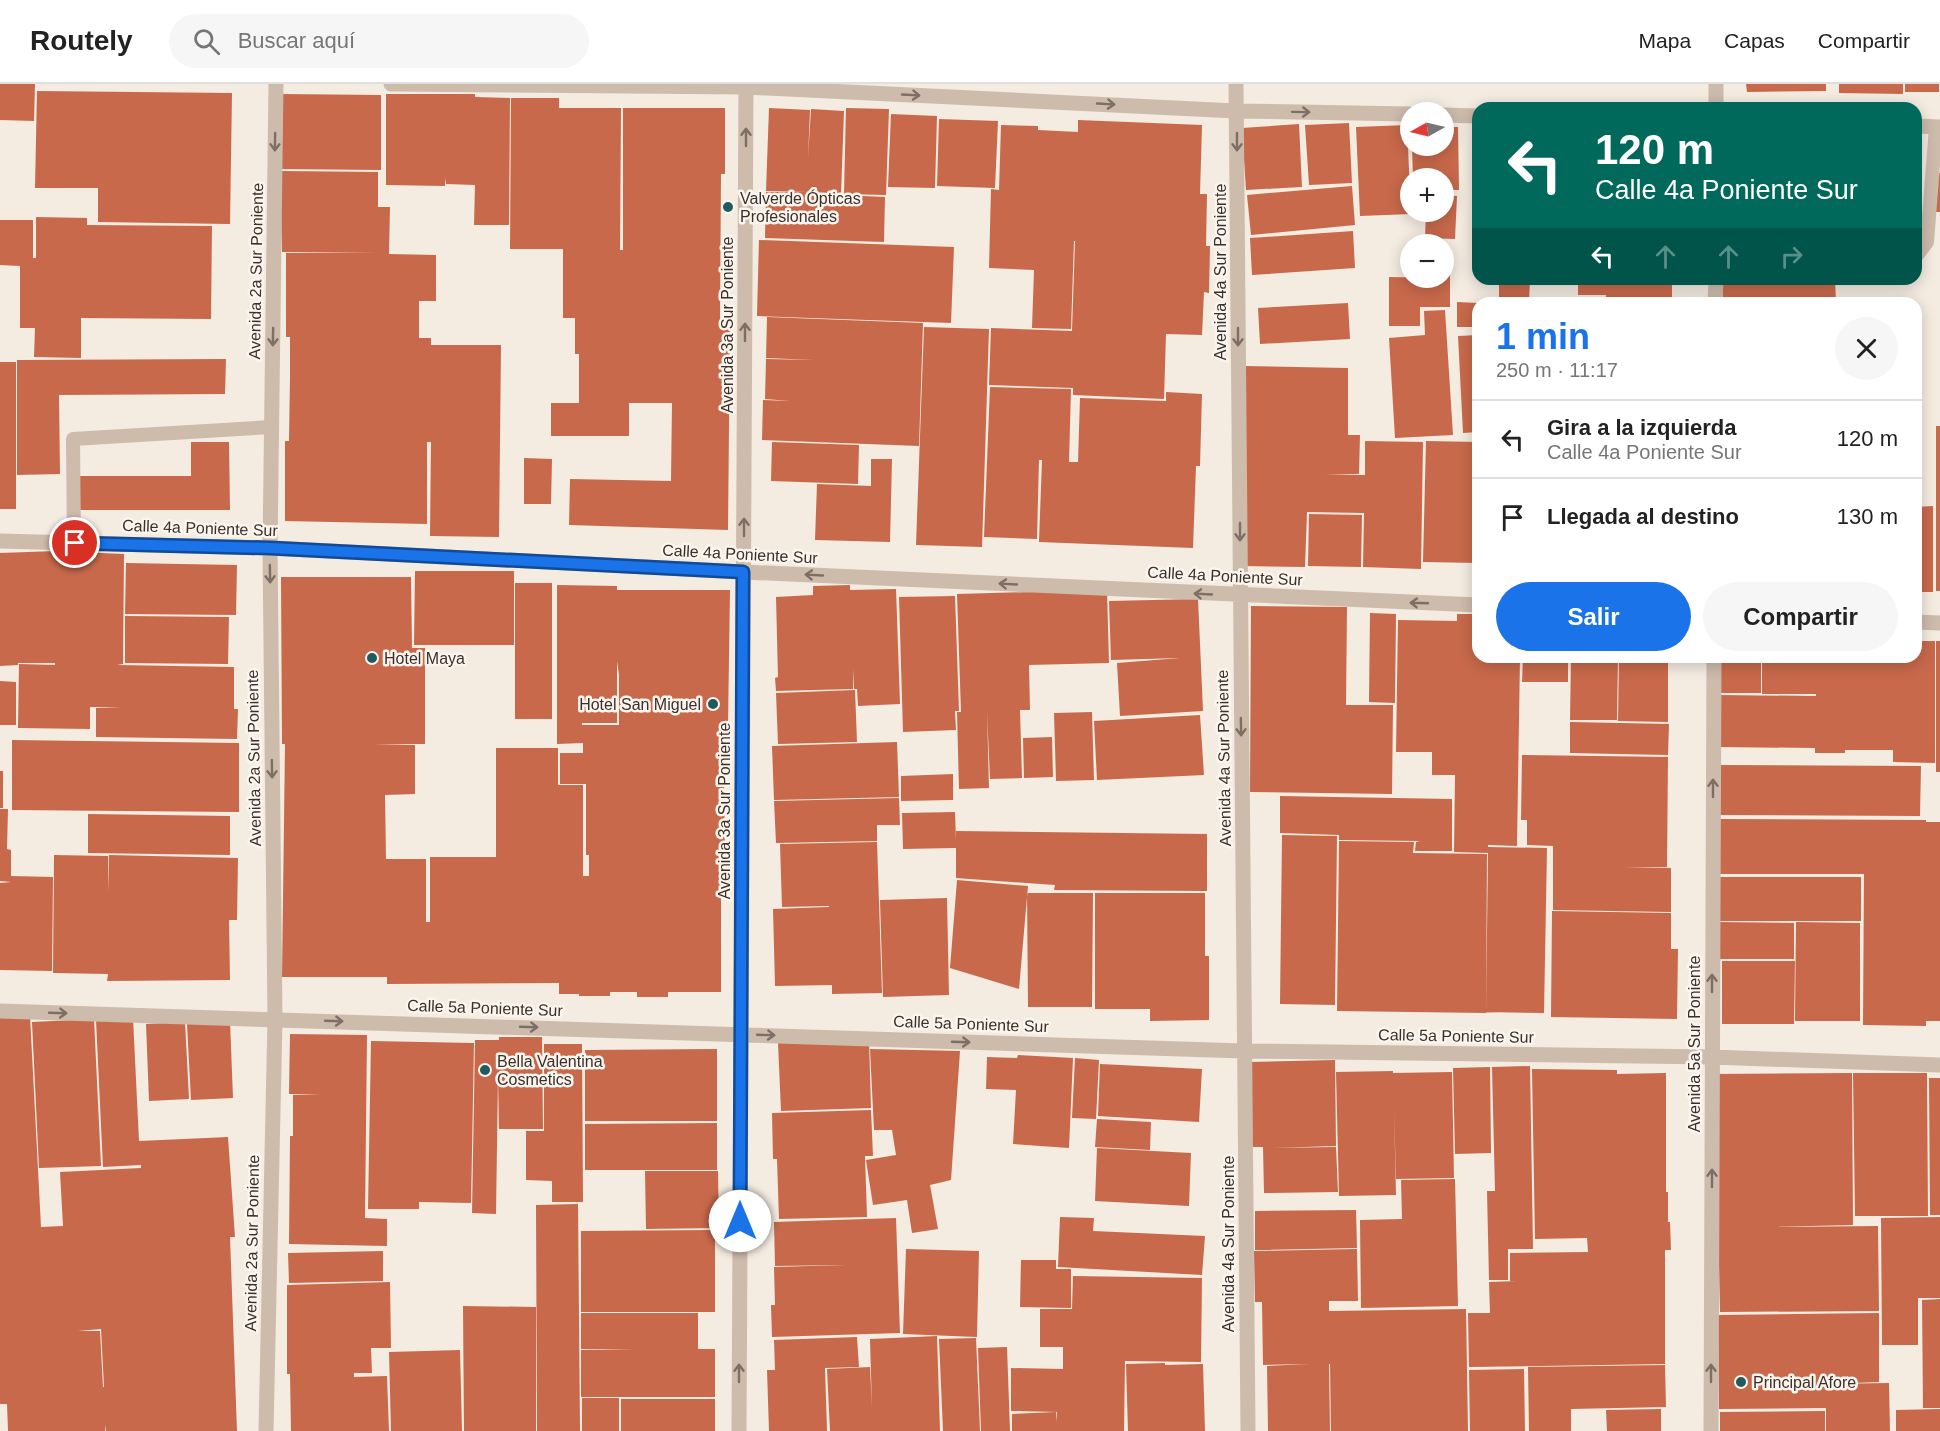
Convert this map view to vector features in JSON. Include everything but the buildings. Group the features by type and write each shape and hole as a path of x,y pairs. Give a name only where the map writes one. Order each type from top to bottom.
{"street":[{"name":"Avenida 2a Sur Poniente","path":"266,1431 275,1019 270,548 276,84"},
{"path":"391,84 746,86 1236,111 1400,114"},
{"name":"Avenida 4a Sur Poniente","path":"1236,84 1248,1431"},
{"path":"1716,84 1716,102"},
{"name":"Avenida 3a Sur Poniente","path":"739,1431 746,86"},
{"path":"1454,115 1472,116"},
{"path":"1922,126 1938,127"},
{"name":"Calle 4a Poniente Sur","path":"0,541 270,548 1472,605"},
{"path":"1922,622 1940,622"},
{"name":"Avenida 5a Sur Poniente","path":"1711,1431 1714,663"},
{"name":"Calle 5a Poniente Sur","path":"0,1011 1244,1051 1712,1057 1940,1065"}],"lane":[{"path":"1922,249 1927,242 1938,127"},
{"path":"75,543 73,439 272,427"}],"place":[{"name":"Valverde Ópticas Profesionales","path":"728,207"},
{"name":"Hotel Maya","path":"372,658"},
{"name":"Hotel San Miguel","path":"713,704"},
{"name":"Bella Valentina Cosmetics","path":"485,1070"},
{"name":"Principal Afore","path":"1741,1382"}],"route":[{"path":"75,543 270,548 743,572 740,1221"}]}
